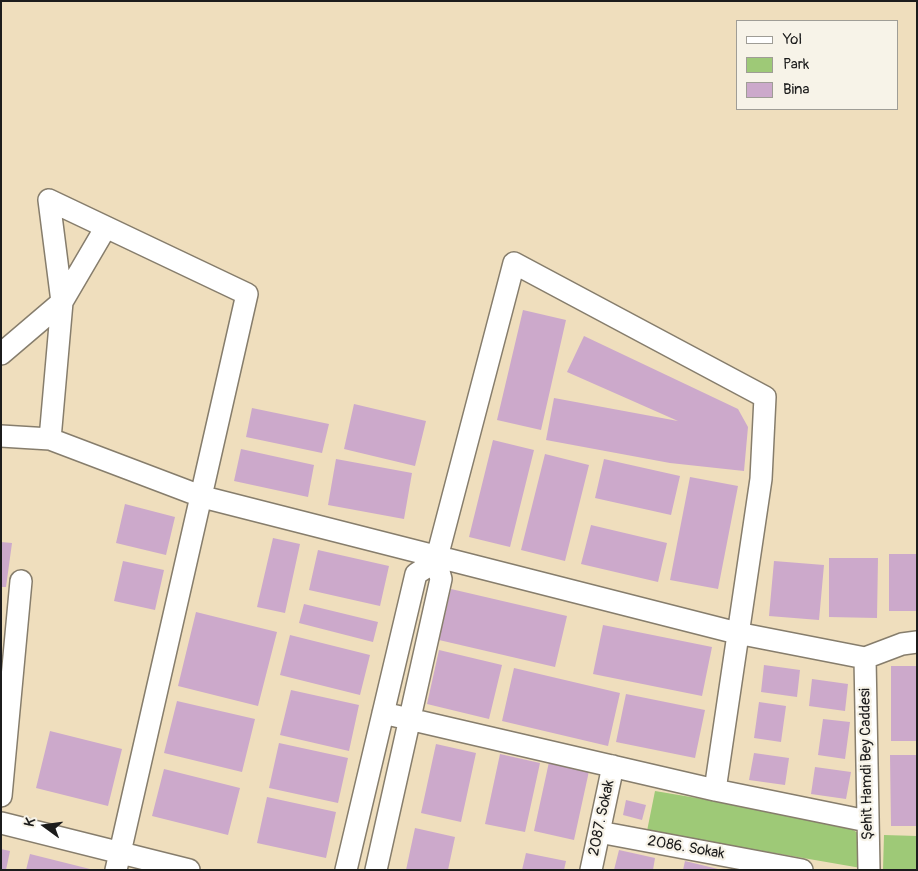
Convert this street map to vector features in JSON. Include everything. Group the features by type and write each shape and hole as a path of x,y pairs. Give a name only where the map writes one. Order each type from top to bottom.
{"street":[{"path":"50,439 62,302 49,200 247,294 203,497 118,860"},
{"path":"1,354 62,302 106,227"},
{"path":"376,870 441,579 437,558 514,263 765,398 761,478 715,790"},
{"path":"1,436 50,439 203,497 737,633 865,658 902,644 917,642"},
{"path":"346,870 416,574 437,558"},
{"path":"1,796 21,581"},
{"name":"Şehit Hamdi Bey Caddesi","path":"865,658 869,870"},
{"path":"383,714 409,718 715,790 867,821"},
{"name":"2087. Sokak","path":"591,870 613,766"},
{"path":"1,823 118,860 189,870"},
{"name":"2086. Sokak","path":"599,832 802,870"}],"green space":[{"path":"655,791 840,822 858,833 861,868 647,831"},
{"path":"884,835 917,836 917,870 883,870"}],"building":[{"path":"523,310 566,320 541,430 497,420"},
{"path":"584,336 738,409 748,427 744,471 670,463 546,440 554,398 678,421 567,372"},
{"path":"354,404 426,421 415,466 344,449"},
{"path":"252,408 329,424 322,453 246,437"},
{"path":"493,440 534,450 510,547 469,537"},
{"path":"241,449 314,465 308,497 234,481"},
{"path":"545,454 589,465 565,561 521,550"},
{"path":"336,459 412,473 404,519 328,505"},
{"path":"604,459 680,476 671,515 595,498"},
{"path":"690,477 738,486 718,589 670,580"},
{"path":"125,504 175,517 166,555 116,543"},
{"path":"591,525 667,543 658,582 581,564"},
{"path":"273,538 300,544 285,613 257,607"},
{"path":"1,542 12,543 6,587 1,587"},
{"path":"318,550 389,566 380,606 309,590"},
{"path":"889,554 917,554 917,611 889,611"},
{"path":"829,558 878,558 877,618 829,617"},
{"path":"123,561 164,570 155,610 114,601"},
{"path":"774,561 824,565 819,620 769,616"},
{"path":"451,589 567,616 555,667 439,640"},
{"path":"304,604 378,622 373,642 299,623"},
{"path":"196,612 277,632 258,706 178,686"},
{"path":"603,625 712,647 702,696 593,674"},
{"path":"290,635 370,655 360,695 280,675"},
{"path":"439,650 502,665 489,719 427,704"},
{"path":"764,665 800,670 797,697 761,692"},
{"path":"891,666 917,666 917,741 891,741"},
{"path":"514,668 620,693 608,746 502,721"},
{"path":"812,679 848,684 845,711 809,706"},
{"path":"291,690 359,705 349,751 280,735"},
{"path":"626,694 705,710 695,758 616,742"},
{"path":"177,701 255,719 242,772 164,753"},
{"path":"759,702 786,706 781,742 754,738"},
{"path":"823,719 850,722 845,759 818,755"},
{"path":"50,731 122,749 108,806 36,788"},
{"path":"279,743 348,758 338,803 269,788"},
{"path":"436,744 476,753 461,822 421,813"},
{"path":"754,753 789,758 785,785 749,780"},
{"path":"500,754 540,763 525,832 485,824"},
{"path":"890,755 917,755 917,826 891,826"},
{"path":"549,762 589,771 574,840 534,831"},
{"path":"815,767 851,772 846,799 811,794"},
{"path":"164,769 240,788 228,835 152,816"},
{"path":"267,797 336,812 326,858 257,843"},
{"path":"626,800 646,805 642,820 623,815"},
{"path":"415,828 455,837 448,870 406,870"},
{"path":"1,849 10,851 6,870 1,870"},
{"path":"619,850 655,858 653,870 614,870"},
{"path":"526,853 566,861 564,870 522,870"},
{"path":"30,854 90,869 90,870 26,870"},
{"path":"685,861 718,869 718,870 683,870"}]}
